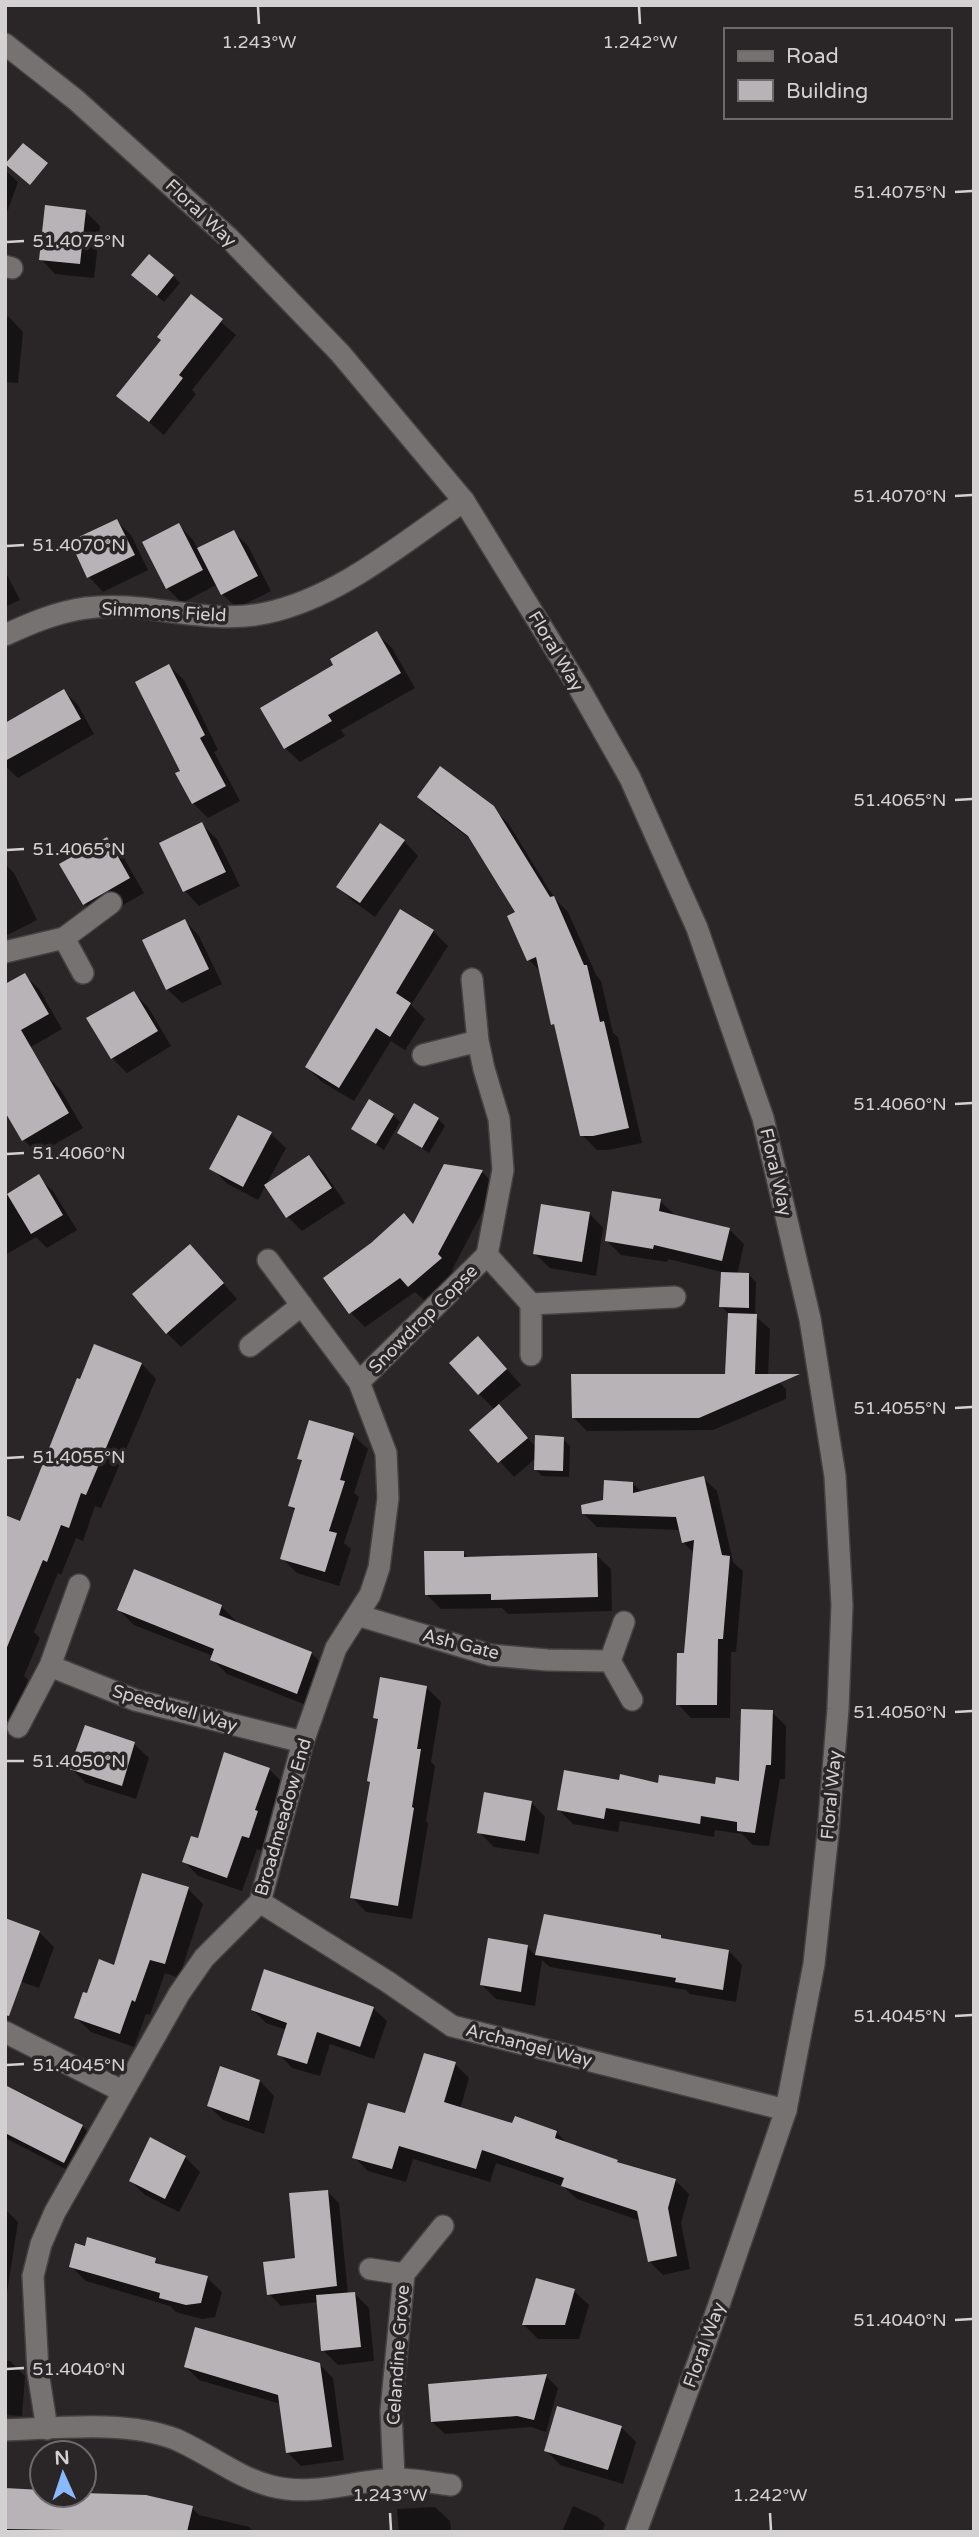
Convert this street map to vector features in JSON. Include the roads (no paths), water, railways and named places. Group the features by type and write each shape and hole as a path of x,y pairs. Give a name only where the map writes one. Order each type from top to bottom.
{"street":[{"name":"Floral Way","path":"5,44 76,100 230,239 341,353 464,501 578,686 630,778 697,928 763,1118 810,1319 835,1476 841,1618 837,1723 815,1950 786,2110 637,2531"},
{"name":"Simmons Field","path":"5,635 43,618 87,608 131,608 192,616 264,614 301,603 337,587 464,501"},
{"path":"5,952 64,938 111,903"},
{"path":"64,938 83,973"},
{"name":"Snowdrop Copse","path":"359,1382 486,1255 503,1170 499,1119 478,1041 472,979"},
{"path":"422,1055 478,1041"},
{"name":"Snowdrop Copse","path":"486,1255 531,1304"},
{"name":"Broadmeadow End","path":"47,2429 34,2326 33,2276 41,2244 55,2212 179,1994 204,1958 260,1902 303,1742 336,1648 370,1595 379,1568 388,1498 386,1454 359,1382 268,1260"},
{"path":"531,1355 531,1304 675,1297"},
{"path":"250,1346 302,1305"},
{"path":"18,1727 50,1666 79,1585"},
{"name":"Ash Gate","path":"357,1615 490,1655 547,1660 610,1661"},
{"path":"624,1622 610,1661 632,1700"},
{"name":"Speedwell Way","path":"50,1666 135,1700 303,1742"},
{"name":"Archangel Way","path":"260,1902 388,1982 452,2026 786,2110"},
{"path":"5,2032 122,2091"},
{"name":"Celandine Grove","path":"394,2479 391,2411 404,2274 443,2225"},
{"name":"Celandine Grove","path":"370,2269 404,2274"},
{"path":"5,2430 136,2428 175,2440 233,2471 272,2486 336,2488 394,2479 452,2485"}]}
